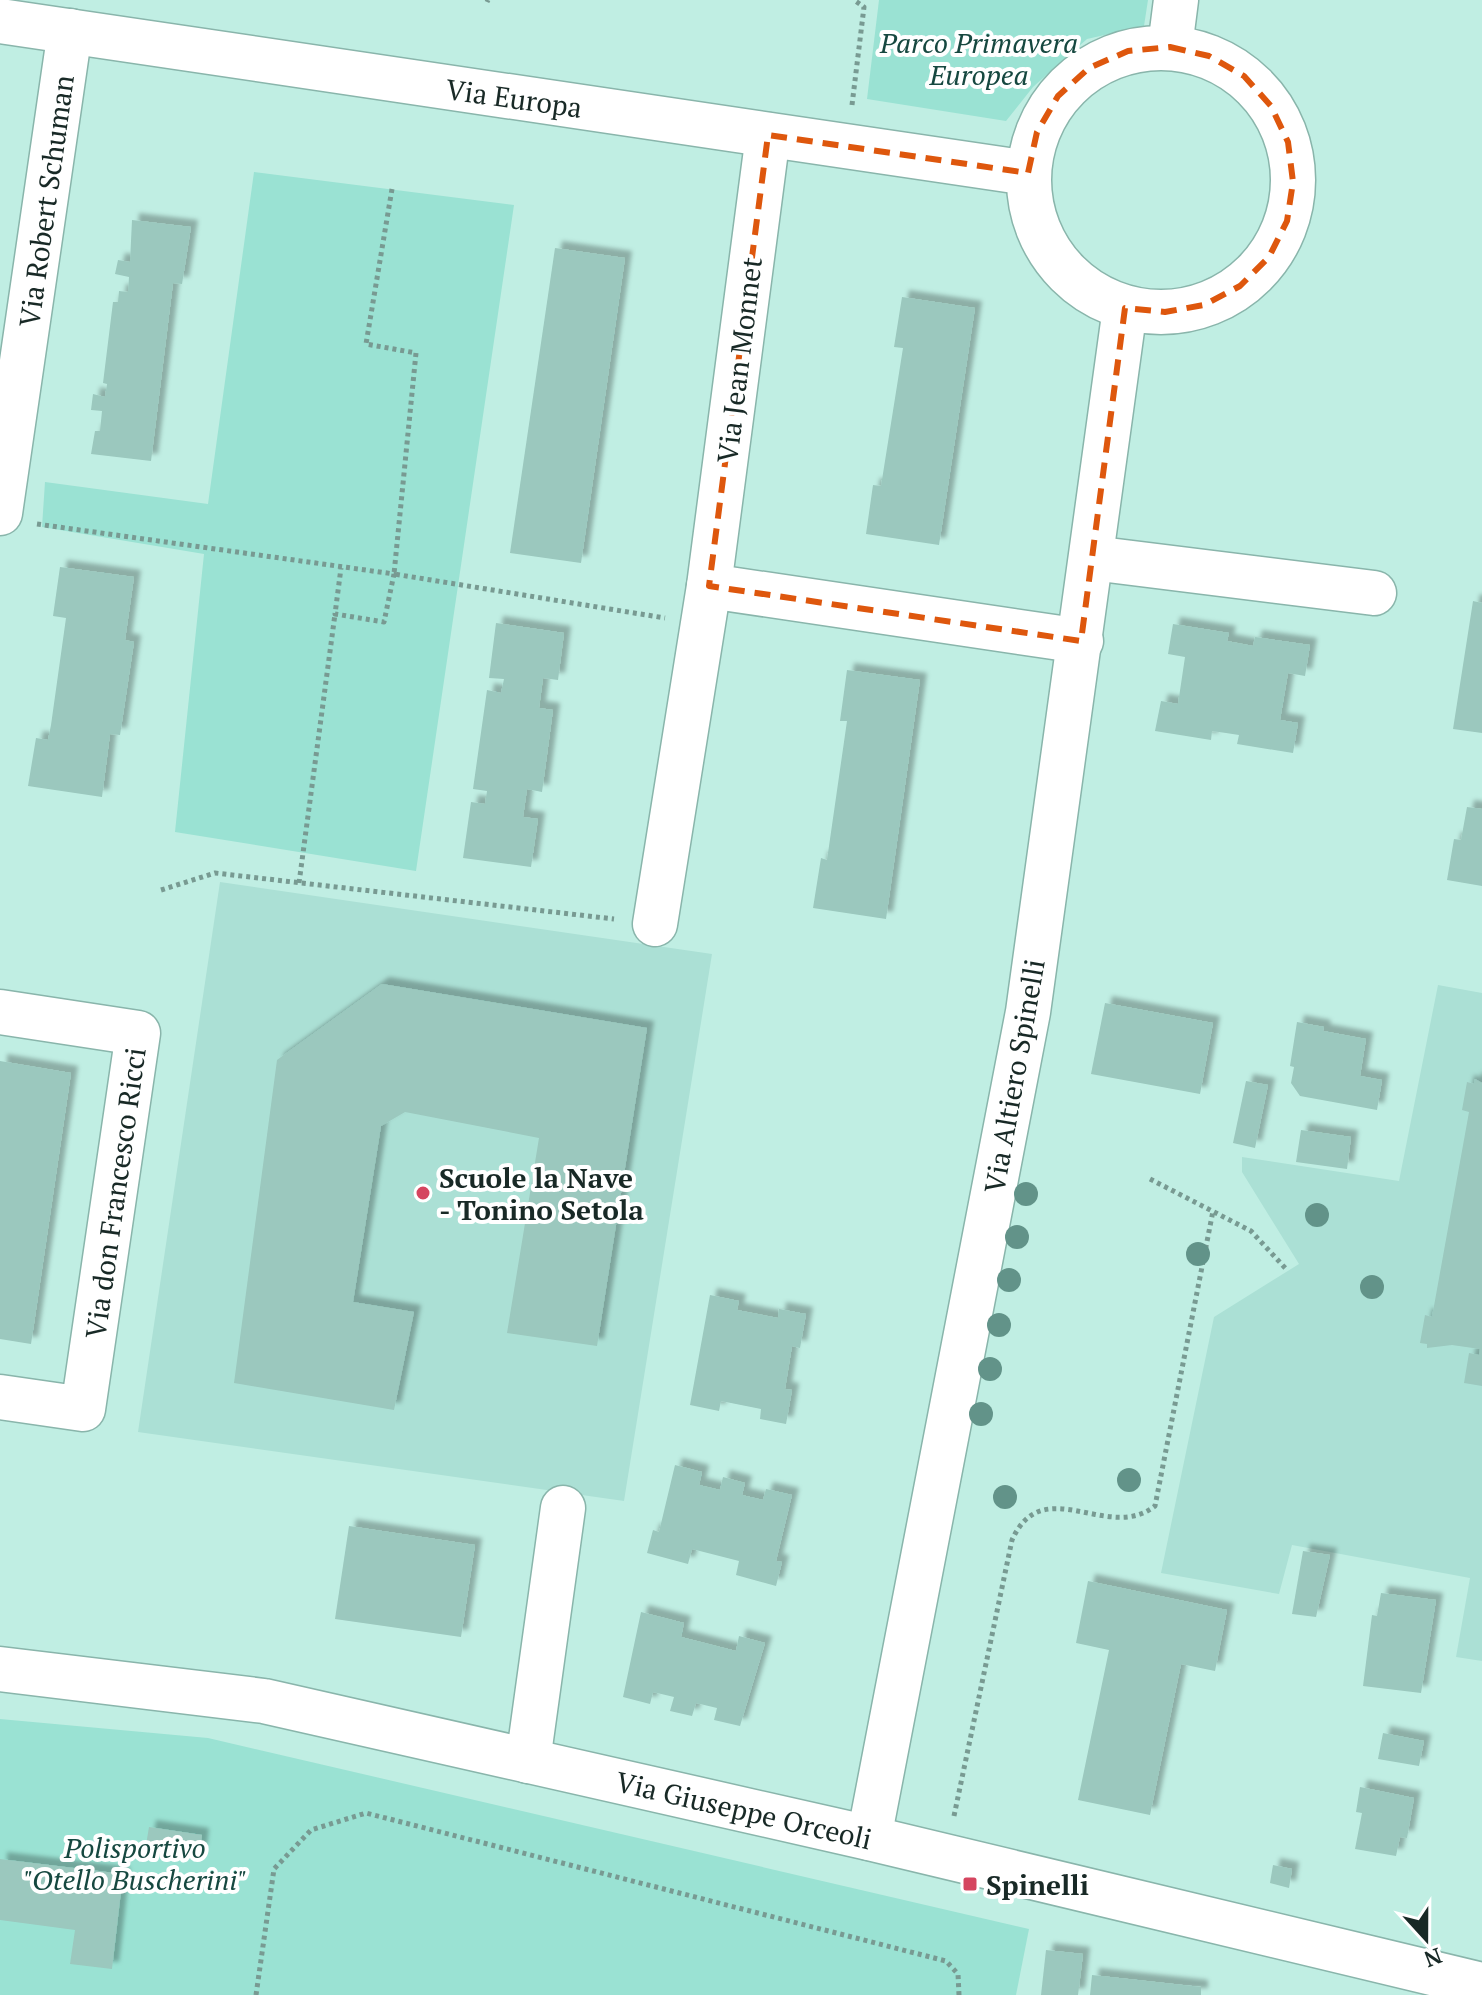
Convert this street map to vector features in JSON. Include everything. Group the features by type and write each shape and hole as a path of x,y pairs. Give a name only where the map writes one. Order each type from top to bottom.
{"street":[{"path":"1170,47 1176,0"},
{"name":"Via Europa","path":"0,21 1028,173"},
{"name":"Via Robert Schuman","path":"16,518 70,31"},
{"path":"1170,47 1209,56 1244,76 1271,106 1288,142 1293,182 1287,221 1269,257 1240,286 1204,305 1165,312 1125,308 1084,289 1052,257 1033,217 1028,173 1037,132 1058,96 1089,68 1128,51 1170,47"},
{"name":"Via Jean Monnet","path":"655,924 706,605 768,135"},
{"name":"Via Altiero Spinelli","path":"869,1838 1028,1012 1125,308"},
{"path":"1092,558 1374,593"},
{"path":"706,605 1081,641"},
{"name":"Via don Francesco Ricci","path":"0,1012 138,1033 83,1409 0,1397"},
{"path":"528,1761 563,1508"},
{"name":"Via Giuseppe Orceoli","path":"0,1669 264,1701 869,1838 1482,1985"}],"path":[{"path":"847,146 864,7 854,0"},
{"path":"335,614 384,622 394,574 416,353 366,344 392,189"},
{"path":"16,518 341,568 706,605"},
{"path":"299,883 341,568"},
{"path":"161,890 215,873 655,924"},
{"path":"1150,1179 1251,1231 1287,1270"},
{"path":"946,1856 1012,1540 1019,1523 1030,1512 1052,1508 1132,1519 1155,1506 1213,1211"},
{"path":"256,1995 274,1869 311,1830 366,1813 946,1961 958,1974 959,1995"}],"highlighted area":[{"path":"1170,47 1209,56 1244,76 1271,106 1288,142 1293,182 1287,221 1269,257 1240,286 1204,305 1165,312 1125,308 1081,641 709,586 768,135 1028,173 1037,132 1058,96 1089,68 1128,51"}],"shaded area":[{"name":"Scuole la Nave - Tonino Setola","path":"220,882 712,954 624,1501 138,1432"},
{"path":"1438,985 1482,993 1482,1661 1456,1657 1470,1578 1292,1545 1279,1594 1161,1573 1214,1317 1299,1264 1242,1172 1242,1157 1399,1181"}],"green space":[{"name":"Parco Primavera Europea","path":"879,0 1148,0 1144,26 1087,39 1033,87 1006,121 867,99"},
{"path":"254,172 514,205 416,871 175,832 204,554 42,527 45,482 208,504"},
{"name":"Polisportivo \"Otello Buscherini\"","path":"0,1719 208,1738 1029,1929 1016,1995 0,1995"}],"building":[{"path":"132,220 191,227 182,284 173,283 151,461 91,454 95,431 100,431 102,411 91,410 93,394 105,397 107,384 103,383 113,302 118,302 119,291 128,292 129,277 115,274 118,260 130,262"},
{"path":"555,248 625,258 581,563 510,553"},
{"path":"902,297 975,308 939,545 866,534 873,485 881,486 903,348 894,347"},
{"path":"60,567 134,577 125,640 134,642 120,735 110,734 102,797 28,786 36,738 48,740 51,725 66,618 53,616"},
{"path":"1473,601 1482,603 1482,733 1453,729"},
{"path":"496,623 564,633 558,680 543,678 539,708 553,710 542,792 527,789 523,817 538,819 531,867 463,858 471,802 485,804 487,791 473,789 487,690 501,693 504,679 489,678"},
{"path":"1173,624 1229,633 1227,641 1253,646 1255,637 1310,645 1305,676 1288,673 1280,720 1298,723 1293,753 1237,744 1239,735 1212,731 1211,740 1155,731 1161,701 1178,704 1185,657 1168,654"},
{"path":"847,670 920,680 886,919 813,908 821,858 827,860 847,721 840,721"},
{"path":"1467,807 1482,809 1482,886 1447,880 1454,839 1461,840"},
{"path":"382,984 647,1028 597,1346 507,1333 539,1138 405,1112 381,1126 353,1302 414,1312 394,1410 234,1383 277,1060"},
{"path":"1105,1003 1213,1023 1200,1094 1091,1074"},
{"path":"1297,1022 1324,1027 1323,1031 1366,1039 1360,1076 1382,1080 1377,1110 1300,1096 1291,1083 1294,1067 1290,1066"},
{"path":"0,1061 71,1073 31,1344 0,1339"},
{"path":"1475,1079 1482,1083 1482,1386 1464,1383 1469,1353 1479,1355 1480,1349 1452,1345 1427,1348 1427,1344 1420,1343 1425,1315 1432,1317 1469,1112 1462,1110 1467,1082 1474,1084"},
{"path":"1246,1081 1268,1085 1255,1148 1233,1143"},
{"path":"1301,1130 1351,1137 1347,1169 1296,1162"},
{"path":"710,1295 739,1301 737,1310 778,1318 779,1309 806,1314 800,1348 792,1346 785,1389 792,1390 786,1424 760,1419 761,1409 721,1401 719,1411 690,1405"},
{"path":"675,1465 702,1472 699,1485 720,1490 723,1477 745,1483 742,1495 763,1500 766,1489 792,1495 776,1561 782,1562 776,1586 736,1575 739,1561 692,1549 688,1564 647,1553 653,1530 659,1532"},
{"path":"349,1526 475,1545 461,1637 335,1619"},
{"path":"1303,1551 1330,1555 1316,1617 1292,1614"},
{"path":"1088,1581 1227,1610 1215,1671 1181,1664 1150,1815 1078,1800 1109,1650 1076,1643"},
{"path":"1381,1593 1436,1600 1421,1693 1363,1686 1372,1615 1377,1616"},
{"path":"641,1612 684,1623 681,1637 736,1651 739,1636 765,1643 740,1726 714,1720 717,1708 696,1703 692,1716 670,1711 674,1697 653,1692 650,1704 623,1697"},
{"path":"1383,1733 1424,1741 1419,1766 1378,1759"},
{"path":"1360,1787 1414,1798 1407,1838 1400,1837 1396,1856 1355,1849 1362,1813 1356,1812"},
{"path":"149,1827 202,1835 200,1852 146,1845"},
{"path":"0,1859 123,1874 112,1969 70,1964 75,1930 0,1920"},
{"path":"1273,1865 1292,1869 1289,1888 1270,1883"},
{"path":"1046,1950 1083,1954 1078,1995 1041,1995"},
{"path":"1092,1975 1201,1987 1201,1995 1090,1995"}],"place":[{"name":"Scuole la Nave - Tonino Setola","path":"423,1193"},
{"name":"Spinelli","path":"970,1884"}]}
